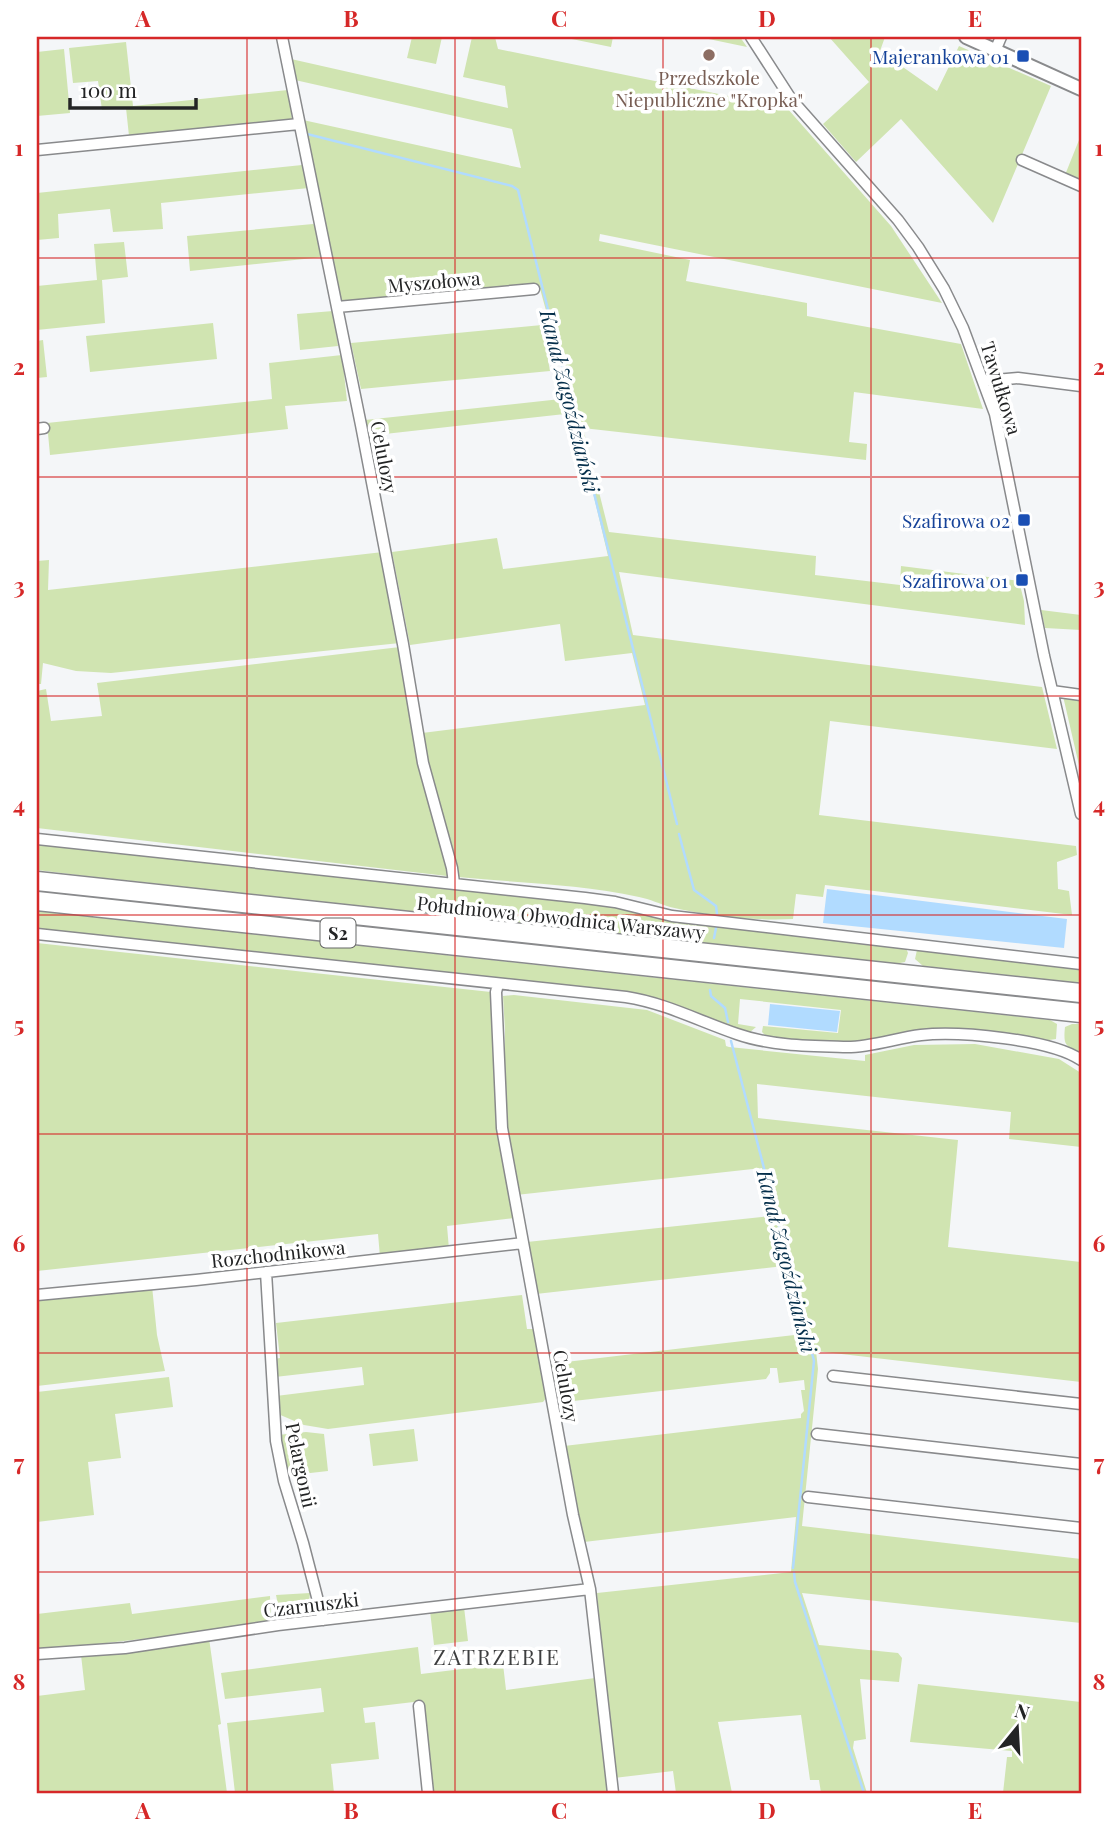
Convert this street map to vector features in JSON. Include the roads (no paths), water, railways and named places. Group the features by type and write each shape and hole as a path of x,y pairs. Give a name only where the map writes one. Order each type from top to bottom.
{"highway":[{"name":"Południowa Obwodnica Warszawy","path":"37,881 1081,993"},
{"name":"Południowa Obwodnica Warszawy","path":"37,901 1081,1013"}],"street":[{"name":"Celulozy","path":"282,37 401,631 423,763 454,883"},
{"name":"Tawułkowa","path":"751,37 791,99 898,220 918,247 954,308 984,381 1000,439 1052,691 1081,814"},
{"path":"966,37 1081,89"},
{"path":"995,51 1001,37"},
{"path":"37,150 299,127"},
{"path":"1022,160 1081,186"},
{"name":"Myszołowa","path":"337,307 534,289"},
{"path":"984,381 1018,379 1081,386"},
{"path":"1052,691 1081,695"},
{"path":"37,839 615,902 672,916 1081,964"},
{"path":"37,934 644,1000 737,1034 770,1041 851,1047 917,1035 957,1034 1059,1048 1081,1060"},
{"name":"Celulozy","path":"498,984 496,992 502,1128 573,1515 590,1589 613,1793"},
{"name":"Rozchodnikowa","path":"37,1295 523,1243"},
{"name":"Pelargonii","path":"266,1272 276,1441 284,1481 323,1620"},
{"path":"833,1376 1081,1404"},
{"path":"817,1434 1081,1464"},
{"path":"808,1497 1081,1528"},
{"name":"Czarnuszki","path":"37,1654 125,1648 323,1620 590,1589"},
{"path":"419,1706 428,1793"}],"water":[{"path":"827,889 1067,919 1064,948 823,923"},
{"path":"770,1004 840,1011 837,1032 768,1025"}],"waterway":[{"name":"Kanał Zagoździański","path":"307,134 512,186 518,190 677,824"},
{"name":"Kanał Zagoździański","path":"679,834 694,890 716,906 717,914"},
{"name":"Kanał Zagoździański","path":"714,938 716,928"},
{"name":"Kanał Zagoździański","path":"710,990 711,996 725,1008 728,1022"},
{"name":"Kanał Zagoździański","path":"731,1041 814,1361 793,1568"},
{"name":"Kanał Zagoździański","path":"794,1572 864,1793"}],"place":[{"name":"Przedszkole Niepubliczne \"Kropka\"","path":"709,55"},
{"name":"Majerankowa 01","path":"1023,56"},
{"name":"Szafirowa 02","path":"1024,520"},
{"name":"Szafirowa 01","path":"1022,580"}],"district":[{"name":"ZATRZEBIE","path":"497,1656"}]}
